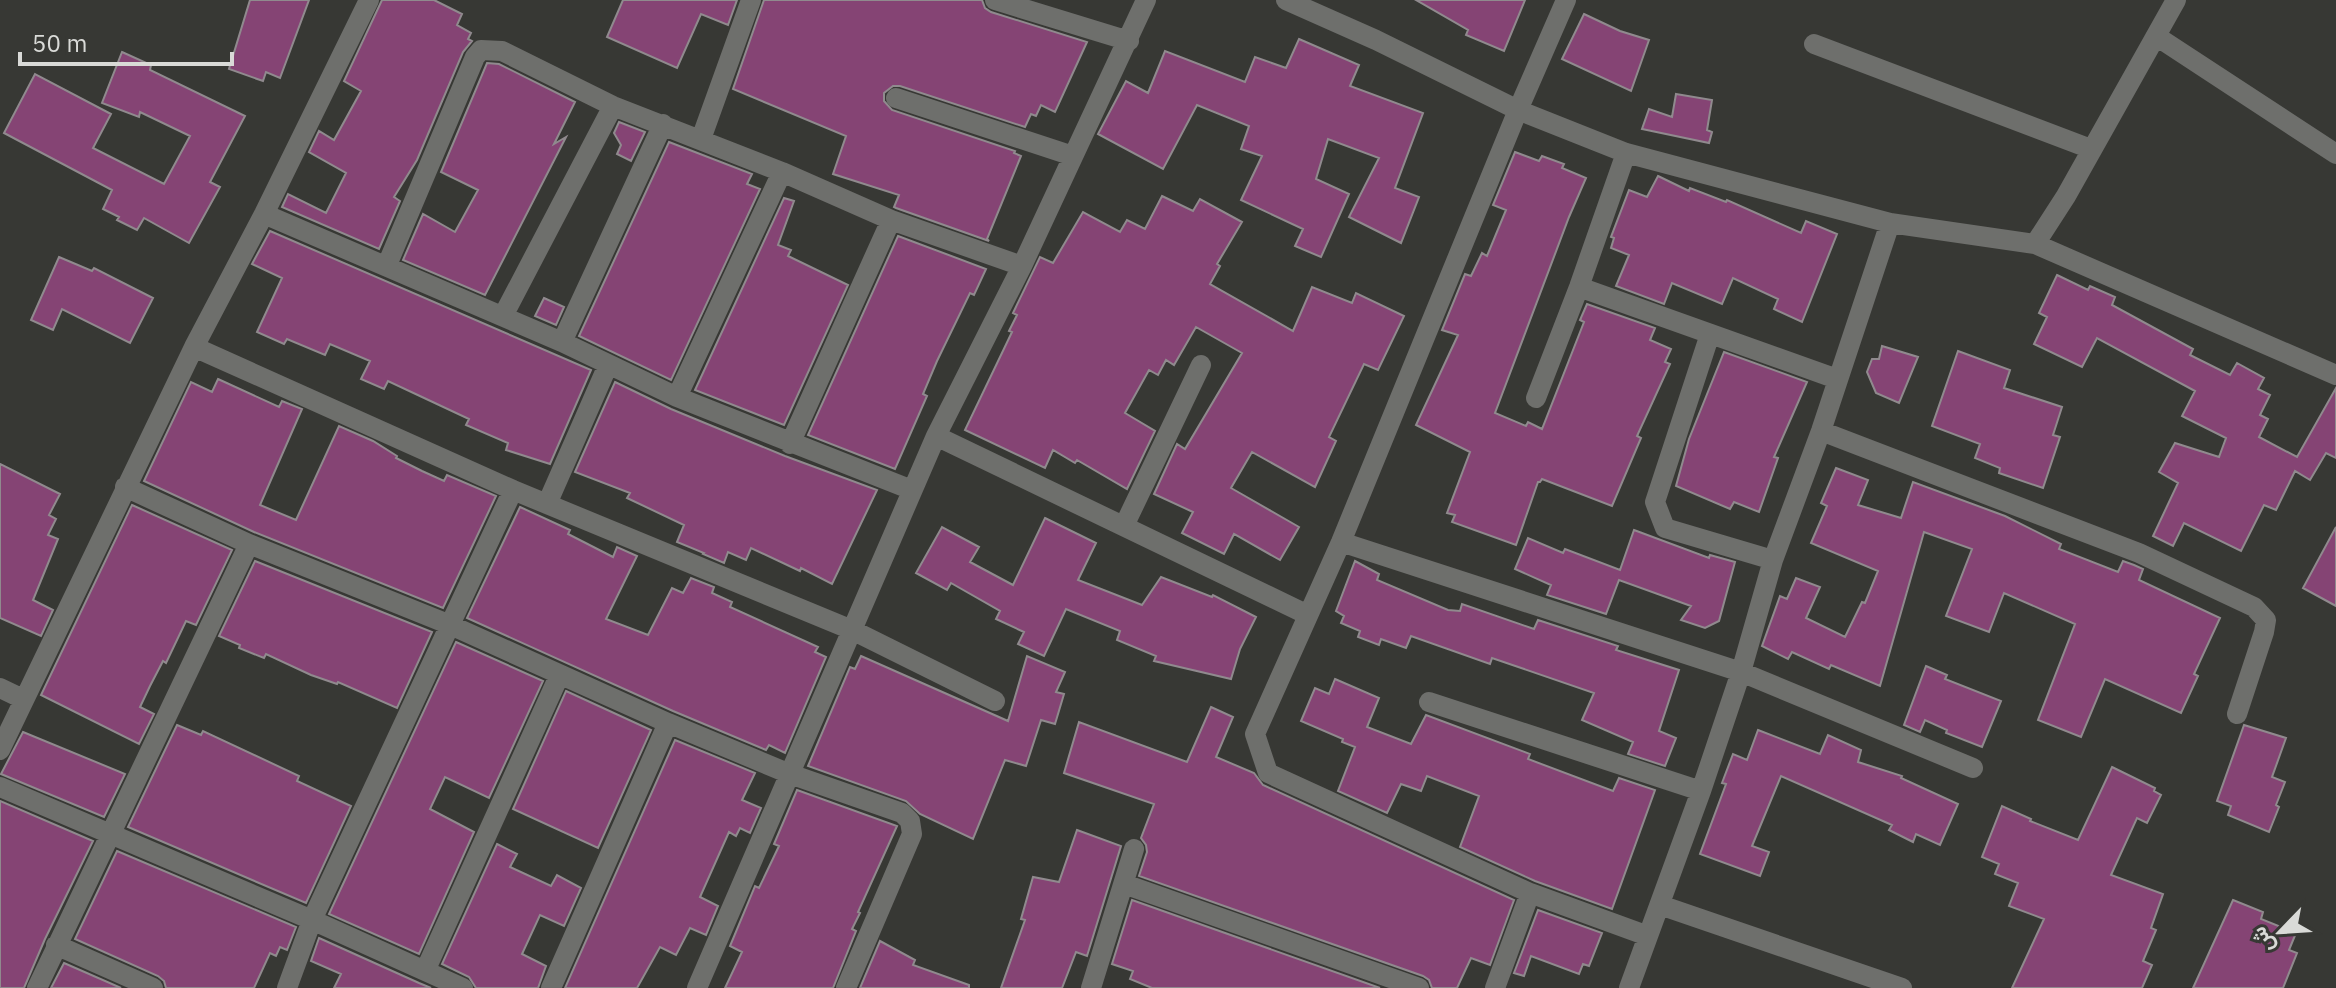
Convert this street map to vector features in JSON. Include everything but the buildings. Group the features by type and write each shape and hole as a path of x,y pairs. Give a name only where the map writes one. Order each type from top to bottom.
{"street":[{"path":"0,750 125,487 369,0"},
{"path":"701,139 751,0"},
{"path":"995,0 1129,41"},
{"path":"697,988 936,436 1022,266 1146,0"},
{"path":"1286,0 1376,40 1518,110 1626,153 1890,223 2035,244 2336,375"},
{"path":"1566,0 1341,542 1255,734 1268,773 1530,893 1648,936"},
{"path":"2035,244 2176,0"},
{"path":"2156,36 2336,154"},
{"path":"1814,44 2091,149"},
{"path":"387,265 475,57 481,50 502,51 613,106 782,172 891,220 1022,266"},
{"path":"896,98 1073,156"},
{"path":"503,316 613,106"},
{"path":"562,342 663,124"},
{"path":"1536,398 1626,153"},
{"path":"677,397 782,172"},
{"path":"264,214 562,342 677,397 912,490"},
{"path":"790,444 891,220"},
{"path":"1629,988 1701,791 1741,672 1773,560 1821,431 1890,223"},
{"path":"1579,287 1837,379"},
{"path":"1710,334 1655,502 1665,528 1773,560"},
{"path":"194,347 513,490 852,630 995,701"},
{"path":"547,504 608,365"},
{"path":"1124,526 1201,365"},
{"path":"1821,431 2139,553 2254,607 2266,620 2237,714"},
{"path":"936,436 1308,615"},
{"path":"125,487 249,544 448,624 668,723 790,774 902,813 912,827 912,834 846,988"},
{"path":"287,988 312,920 513,490"},
{"path":"1341,542 1741,672 1973,768"},
{"path":"37,988 249,544"},
{"path":"425,971 559,676"},
{"path":"0,688 23,699"},
{"path":"1429,702 1701,791"},
{"path":"551,988 668,723"},
{"path":"0,787 463,988"},
{"path":"1091,988 1134,849"},
{"path":"1124,884 1419,988"},
{"path":"1495,988 1530,893"},
{"path":"1660,905 1902,988"},
{"path":"56,945 153,988"}]}
